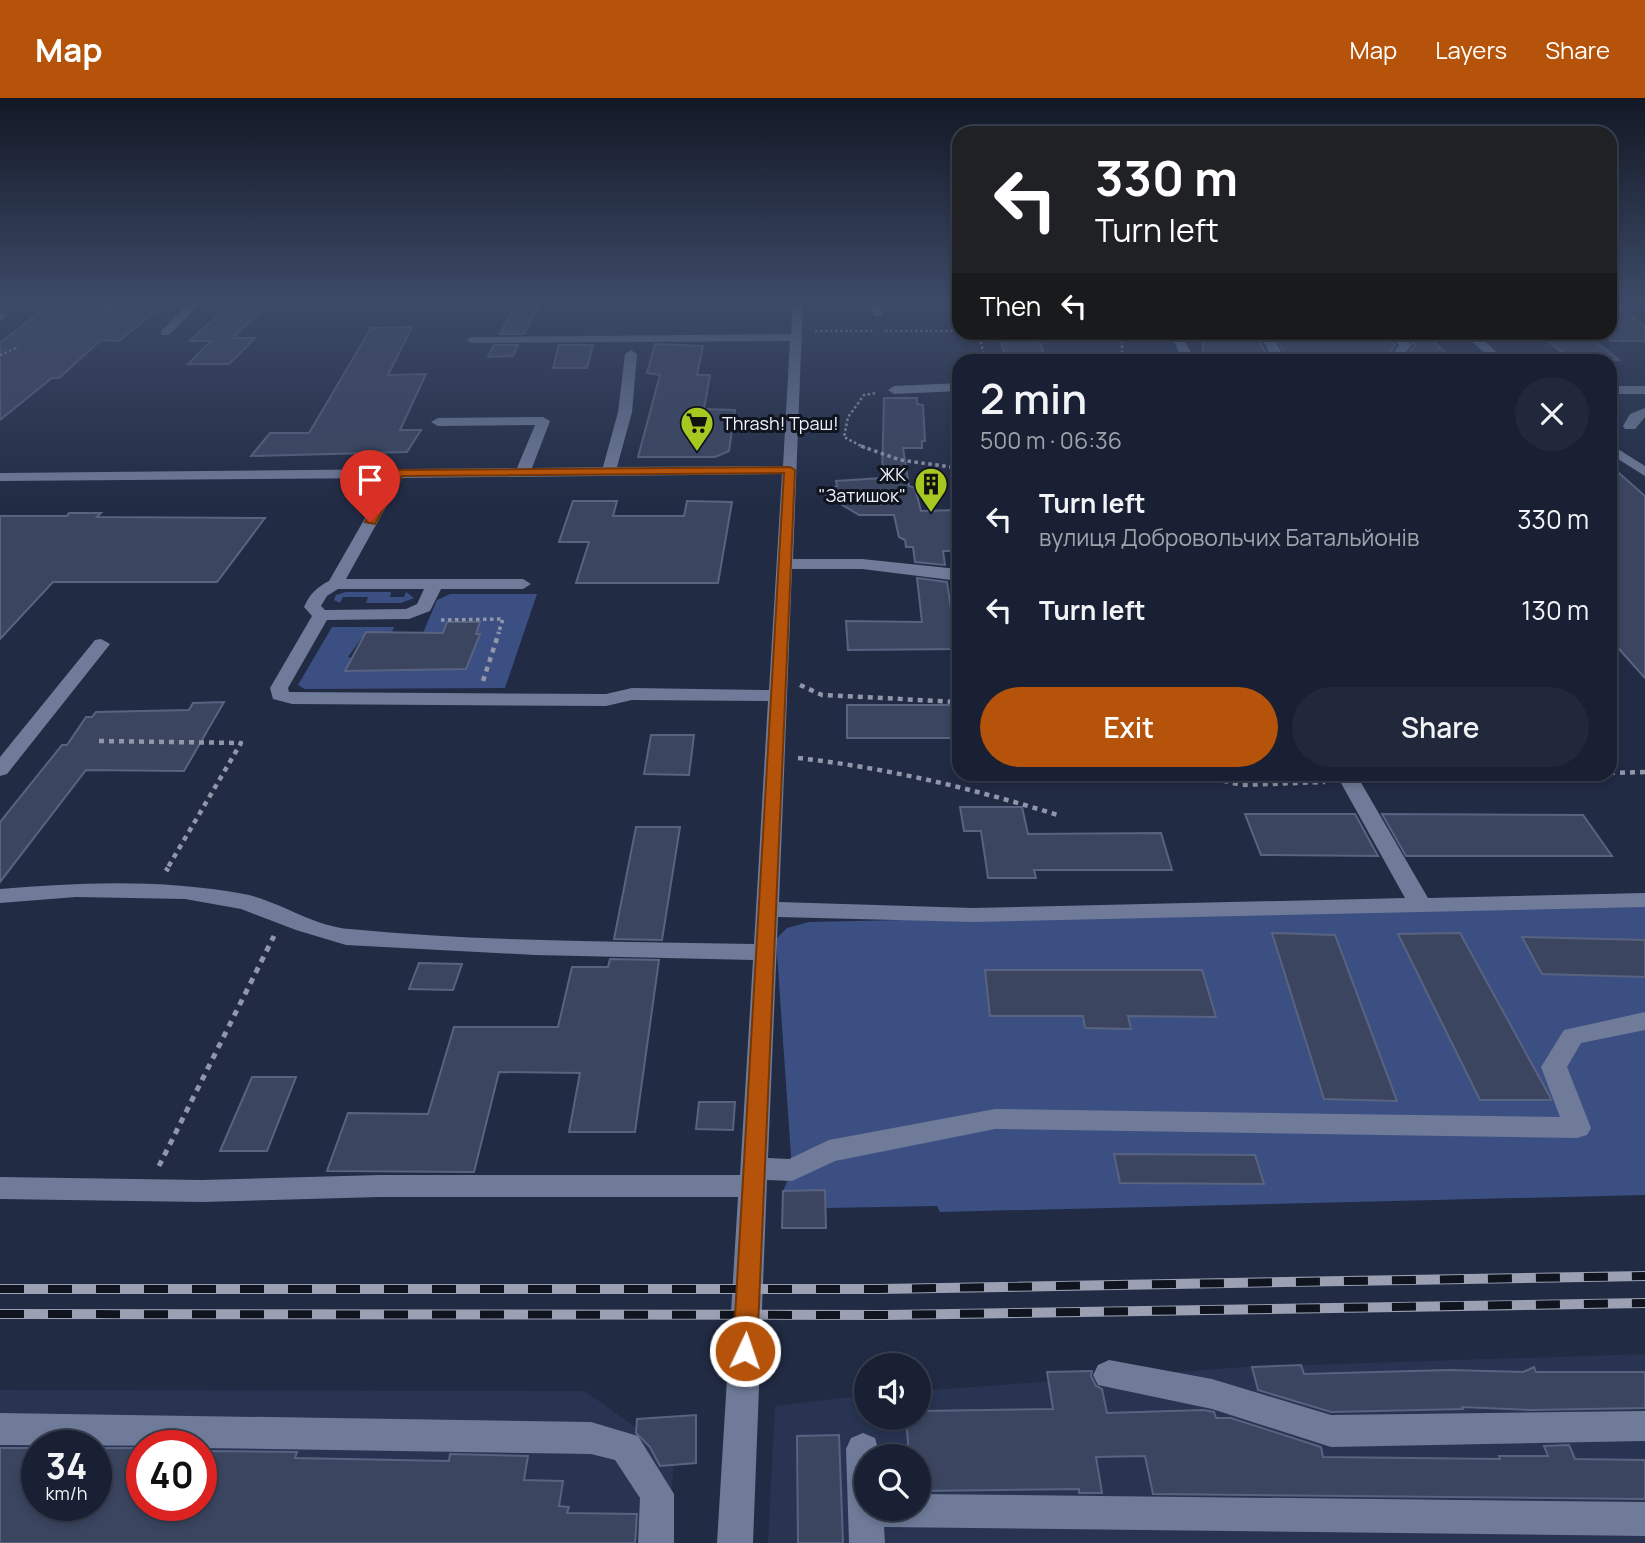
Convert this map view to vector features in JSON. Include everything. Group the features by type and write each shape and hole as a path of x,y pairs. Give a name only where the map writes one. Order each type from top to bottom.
{"street":[{"path":"609,472 625,412 630,367"},
{"path":"735,1543 795,367"},
{"path":"894,390 952,387"},
{"path":"1617,390 1645,390"},
{"path":"1630,426 1635,417 1645,412"},
{"path":"438,422 542,421 523,472"},
{"path":"1617,453 1645,472"},
{"path":"0,477 790,470"},
{"path":"335,584 398,473"},
{"path":"785,564 862,564 952,573"},
{"path":"435,584 424,607 416,613 321,615 312,607 321,591 335,584 435,584 523,584"},
{"path":"321,615 279,688 280,695 292,698 606,700 632,694 779,686"},
{"path":"0,770 101,644"},
{"path":"1350,781 1420,904"},
{"path":"0,896 76,890 154,890 228,897 331,934 356,937 535,947 766,952"},
{"path":"768,909 973,915 1645,900"},
{"path":"0,1188 202,1191 755,1177 792,1170 829,1151 995,1119 1577,1128 1554,1068 1573,1036 1645,1021"},
{"path":"1109,1375 1212,1394 1331,1431 1645,1426"},
{"path":"0,1429 591,1438 626,1447 657,1494 656,1543"},
{"path":"931,1517 1645,1519"}],"path":[{"path":"894,390 864,395 848,417 844,437 867,452 894,460 952,467"},
{"path":"429,620 503,619 478,699"},
{"path":"779,686 822,695 952,702"},
{"path":"99,741 241,743 154,890"},
{"path":"776,756 897,771 1000,796 1060,816"},
{"path":"1617,773 1645,772"},
{"path":"1225,781 1242,785 1311,784 1324,781"},
{"path":"148,1189 283,917"}],"shaded area":[{"path":"346,592 391,592 390,597 404,597 406,592 414,598 401,603 366,603 368,597 343,597 340,603 334,600 336,595"},
{"path":"450,594 537,594 505,688 305,689 298,685 332,627 394,627 391,634 366,632 348,657 352,658 346,671 466,669 480,634 476,634 480,622 448,622 443,633 423,633 437,600"},
{"path":"1645,904 1645,1195 940,1212 937,1206 826,1208 826,1228 782,1228 783,1191 792,1170 776,939 787,928 809,922"},
{"path":"1645,1354 1645,1543 768,1543 775,1406 854,1396 854,1430 931,1430 931,1390 1244,1367"},
{"path":"0,1390 585,1391 674,1455 669,1543 0,1543"}],"building":[{"path":"0,367 71,367 59,378 52,378 0,420"},
{"path":"348,367 392,367 388,375 426,374 400,430 421,430 407,452 251,456 270,433 309,433"},
{"path":"649,367 699,367 697,375 710,375 704,409 735,410 729,451 715,457 638,457 660,375 647,373"},
{"path":"884,398 917,398 917,404 923,405 925,441 922,441 922,448 903,448 909,486 915,488 921,511 952,510 952,551 943,551 945,565 915,562 913,547 906,547 905,540 899,537 894,515 859,515 821,492 837,486 836,481 882,478"},
{"path":"1617,471 1645,496 1645,678 1617,647"},
{"path":"573,501 617,501 613,516 684,516 687,501 732,502 718,583 576,583 589,542 559,542"},
{"path":"69,513 101,513 97,517 265,518 217,582 53,582 0,639 0,516 67,516"},
{"path":"917,578 947,582 952,615 952,649 848,650 846,621 922,622"},
{"path":"447,622 480,622 476,634 480,634 466,669 345,671 366,632 443,633"},
{"path":"224,702 184,771 86,770 0,882 0,822 62,745 67,745 86,717 92,717 96,712 189,710 193,703"},
{"path":"847,705 952,705 952,738 847,738"},
{"path":"651,735 694,735 689,775 644,774"},
{"path":"960,807 1022,807 1028,834 1161,833 1172,870 1034,870 1036,878 988,878 981,831 964,831"},
{"path":"1245,814 1355,814 1378,856 1261,855"},
{"path":"1382,814 1583,815 1612,856 1406,856"},
{"path":"636,827 680,827 662,940 614,939"},
{"path":"1272,933 1335,935 1397,1101 1324,1099"},
{"path":"1460,933 1551,1100 1480,1100 1398,934"},
{"path":"1522,937 1645,940 1645,977 1542,974"},
{"path":"610,959 659,960 635,1132 569,1132 580,1073 499,1072 474,1172 327,1171 348,1113 428,1114 454,1027 558,1027 572,967 608,967"},
{"path":"419,963 462,964 453,990 409,989"},
{"path":"985,970 1202,970 1216,1017 1128,1016 1131,1029 1085,1028 1083,1016 990,1016"},
{"path":"252,1077 296,1077 267,1151 220,1151"},
{"path":"699,1102 735,1102 733,1130 696,1129"},
{"path":"1114,1154 1255,1155 1264,1184 1120,1183"},
{"path":"825,1190 826,1228 782,1228 783,1191"},
{"path":"1301,1365 1304,1374 1449,1370 1523,1372 1534,1367 1536,1372 1645,1372 1645,1408 1530,1410 1462,1407 1463,1409 1331,1412 1258,1390 1252,1367"},
{"path":"1092,1371 1091,1376 1096,1386 1102,1389 1107,1413 1203,1410 1214,1412 1216,1418 1231,1418 1321,1447 1323,1457 1500,1459 1499,1456 1548,1456 1544,1446 1569,1445 1575,1459 1645,1460 1645,1499 1153,1494 1145,1456 1096,1457 1102,1493 1079,1493 1079,1489 931,1491 931,1444 908,1444 907,1430 931,1430 931,1411 1053,1409 1047,1372"},
{"path":"696,1415 696,1463 660,1466 650,1447 636,1433 637,1419"},
{"path":"839,1435 843,1543 798,1543 797,1436"},
{"path":"0,1448 21,1448 21,1521 112,1521 112,1448 126,1448 126,1521 217,1521 217,1451 297,1452 295,1458 449,1461 450,1454 528,1456 524,1480 563,1481 559,1506 569,1507 567,1513 637,1514 635,1543 0,1543"}],"railway":[{"path":"0,1289 879,1289 1645,1276"},
{"path":"0,1314 886,1315 1645,1303"}],"place":[{"name":"Thrash! Траш!","path":"697,453"},
{"name":"ЖК \"Затишок\"","path":"931,514"}],"route":[{"path":"370,522 398,473 790,470 745,1351"}]}
